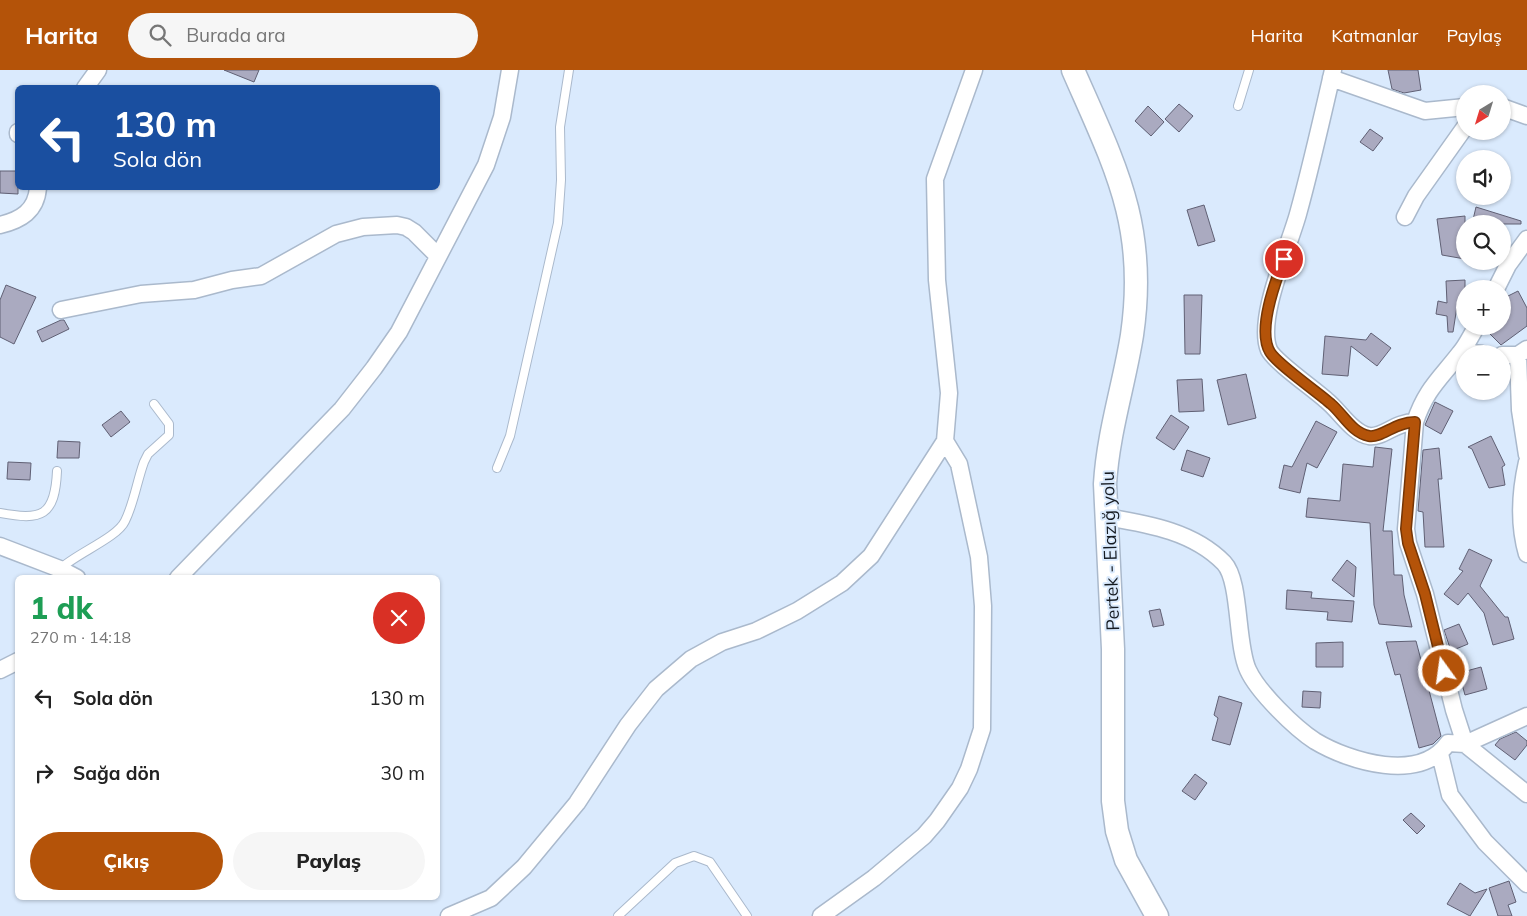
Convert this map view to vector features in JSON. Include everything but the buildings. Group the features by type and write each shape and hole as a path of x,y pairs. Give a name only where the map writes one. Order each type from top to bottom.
{"main road":[{"name":"Pertek - Elazığ yolu","path":"1079,74 1116,168 1126,198 1134,237 1136,302 1132,336 1106,457 1106,517 1113,649 1113,801 1117,831 1126,860 1156,916"}],"street":[{"path":"87,85 98,70"},
{"path":"181,575 342,409 399,332 437,255 486,165 495,144 510,70"},
{"path":"449,916 491,898 524,867 577,803 628,725 651,696 691,659 722,642 756,631 821,598 848,578 871,556 945,441 949,393 936,280 935,179 974,70"},
{"path":"1415,422 1400,423 1377,436 1364,434 1351,425 1335,407 1275,358 1267,343 1267,321 1273,288 1298,213 1332,74 1415,108 1438,111 1456,108"},
{"path":"1511,110 1527,116"},
{"path":"1405,217 1416,196 1456,140"},
{"path":"0,225 20,219 28,213 34,204 38,190"},
{"path":"61,310 141,294 194,290 232,280 261,276 336,234 362,228 397,225 406,228 414,232 437,255"},
{"path":"1500,280 1508,265 1527,239"},
{"path":"1516,353 1520,410 1527,462 1521,487 1520,525 1527,554"},
{"path":"1456,359 1428,390 1415,422 1406,529 1408,543 1425,594 1454,710 1465,744 1527,794"},
{"path":"821,916 874,878 924,836 937,821 960,788 969,769 982,729 983,606 979,557 959,464 945,441"},
{"path":"1106,517 1160,526 1204,546 1226,564 1233,586 1247,670 1270,700 1292,723 1316,741 1359,760 1383,766 1407,766 1440,754 1448,743 1465,744 1527,716"},
{"path":"0,546 71,575"},
{"path":"0,670 15,662"},
{"path":"1440,754 1450,795 1485,842 1527,884"}],"lane":[{"path":"497,468 510,436 558,223 561,180 560,127 569,70"},
{"path":"1238,106 1249,70"},
{"path":"60,569 72,557 111,536 125,523 144,462 148,454 169,435 169,424 154,404"},
{"path":"0,512 23,517 38,515 45,510 55,494 57,471"},
{"path":"618,916 675,863 694,856 710,862 747,916"}],"route":[{"path":"1284,259 1273,288 1267,321 1267,343 1275,358 1335,407 1357,431 1370,436 1377,436 1400,423 1415,422 1406,529 1408,543 1425,594 1444,671"}]}
